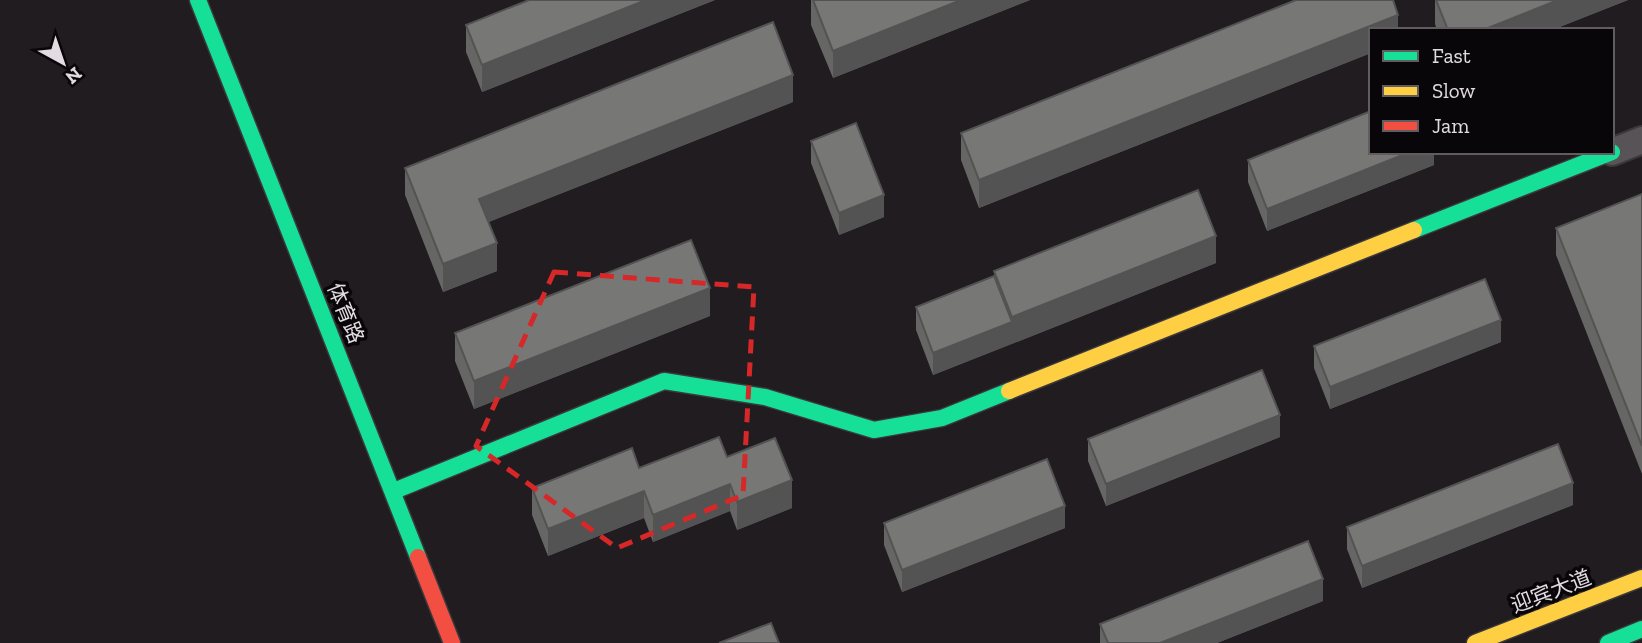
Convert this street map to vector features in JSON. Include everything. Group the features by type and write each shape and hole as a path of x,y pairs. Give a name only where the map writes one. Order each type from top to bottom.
{"main road":[{"name":"体育路","path":"198,0 452,643"},
{"path":"394,491 664,381 765,397 874,430 942,418 1607,154"},
{"name":"迎宾大道","path":"1475,643 1642,578"},
{"path":"1608,643 1642,629"}],"street":[{"path":"1614,151 1642,140"}],"highlighted area":[{"path":"554,272 754,287 743,495 617,548 476,446"}],"building":[{"path":"529,0 646,0 482,65 466,25"},
{"path":"813,0 961,0 833,51"},
{"path":"1296,0 1393,0 1398,15 979,180 961,133"},
{"path":"1436,0 1558,0 1488,28 1447,28"},
{"path":"773,22 793,75 479,199 497,243 443,264 405,168"},
{"path":"1369,112 1369,154 1405,154 1267,209 1248,160"},
{"path":"856,123 884,195 839,213 811,141"},
{"path":"1198,190 1216,236 1012,317 994,271"},
{"path":"1642,194 1642,446 1556,228"},
{"path":"691,240 710,288 474,381 455,333"},
{"path":"994,276 1012,322 933,353 916,307"},
{"path":"1485,279 1501,320 1330,387 1314,346"},
{"path":"1262,370 1280,415 1106,484 1088,439"},
{"path":"719,437 727,457 775,438 792,480 737,502 730,484 653,515 644,491 548,529 532,488 632,448 639,468"},
{"path":"1558,444 1573,483 1362,566 1347,527"},
{"path":"1047,459 1065,506 902,570 884,523"},
{"path":"1308,541 1323,579 1160,643 1108,643 1100,624"},
{"path":"771,623 779,643 719,643"}],"traffic: fast":[{"path":"198,0 418,557"},
{"path":"1414,230 1607,154"},
{"path":"394,491 664,381 765,397 874,430 942,418 1009,391"},
{"path":"1608,643 1642,629"}],"traffic: slow":[{"path":"1009,391 1414,230"},
{"path":"1475,643 1642,578"}],"traffic: jam":[{"path":"418,557 452,643"}]}
